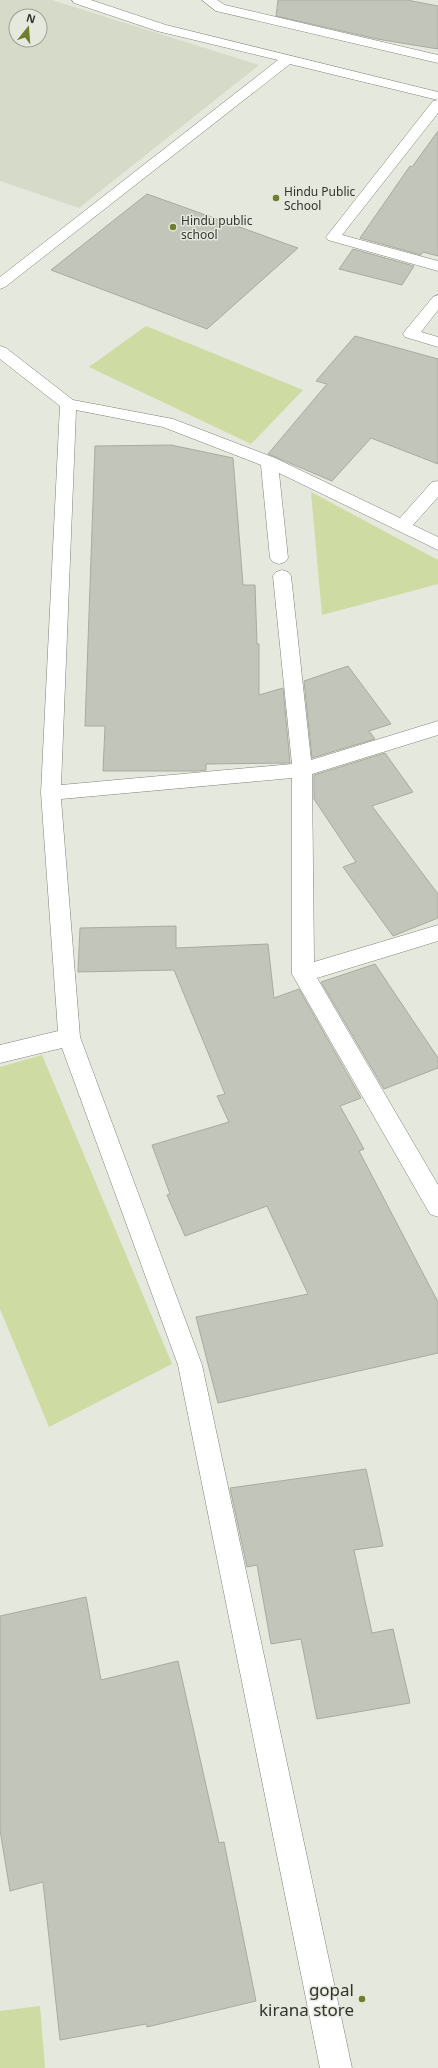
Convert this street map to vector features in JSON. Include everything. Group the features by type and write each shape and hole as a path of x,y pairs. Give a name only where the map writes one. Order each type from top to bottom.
{"street":[{"path":"78,0 162,28 438,96"},
{"path":"208,0 221,8 438,59"},
{"path":"0,284 288,59"},
{"path":"438,104 333,237 438,266"},
{"path":"438,300 412,334 438,342"},
{"path":"0,351 68,404 167,423 269,462 438,544"},
{"path":"68,404 51,793 69,1037 190,1365 336,2068"},
{"path":"269,462 302,770 303,974 438,1207"},
{"path":"402,527 438,486"},
{"path":"51,793 302,770 438,728"},
{"path":"303,974 438,933"},
{"path":"0,1054 69,1037"}],"shaded area":[{"path":"0,0 52,0 259,65 79,208 0,181"}],"green space":[{"path":"146,326 303,390 251,444 89,367"},
{"path":"311,492 438,560 438,584 322,615"},
{"path":"42,1055 172,1364 49,1427 0,1309 0,1067"},
{"path":"40,2006 45,2068 0,2068 0,2011"}],"building":[{"path":"278,0 407,0 438,6 438,49 377,39 276,16"},
{"path":"438,131 438,256 423,252 421,255 360,238 410,166 412,167"},
{"name":"Hindu public school","path":"147,194 298,248 207,329 51,270"},
{"path":"353,249 414,266 402,285 339,269"},
{"path":"355,336 438,359 438,464 371,438 332,481 268,454 327,384 316,381"},
{"path":"171,445 233,458 243,585 255,585 257,644 259,644 259,695 283,688 290,763 206,764 206,770 198,771 103,771 105,726 85,726 95,446"},
{"path":"348,666 391,724 369,731 375,739 312,758 304,681"},
{"path":"385,753 413,792 372,806 438,894 438,918 393,936 343,867 356,862 314,799 314,775"},
{"path":"176,926 176,948 268,944 274,998 299,989 361,1098 340,1106 364,1149 359,1151 438,1302 438,1353 218,1403 196,1317 308,1294 267,1206 185,1236 167,1195 170,1194 152,1145 229,1122 217,1096 225,1094 174,970 78,972 80,928"},
{"path":"375,964 438,1058 438,1068 384,1089 321,982"},
{"path":"366,1469 383,1546 354,1550 372,1633 393,1629 410,1703 317,1719 301,1639 271,1644 257,1565 247,1567 230,1488"},
{"path":"86,1597 101,1680 178,1661 219,1843 224,1842 256,2001 147,2027 146,2024 60,2040 43,1882 10,1891 0,1830 0,1616"}],"place":[{"name":"Hindu Public School","path":"276,198"},
{"name":"Hindu public school","path":"173,227"},
{"name":"gopal kirana store","path":"362,1999"}]}
